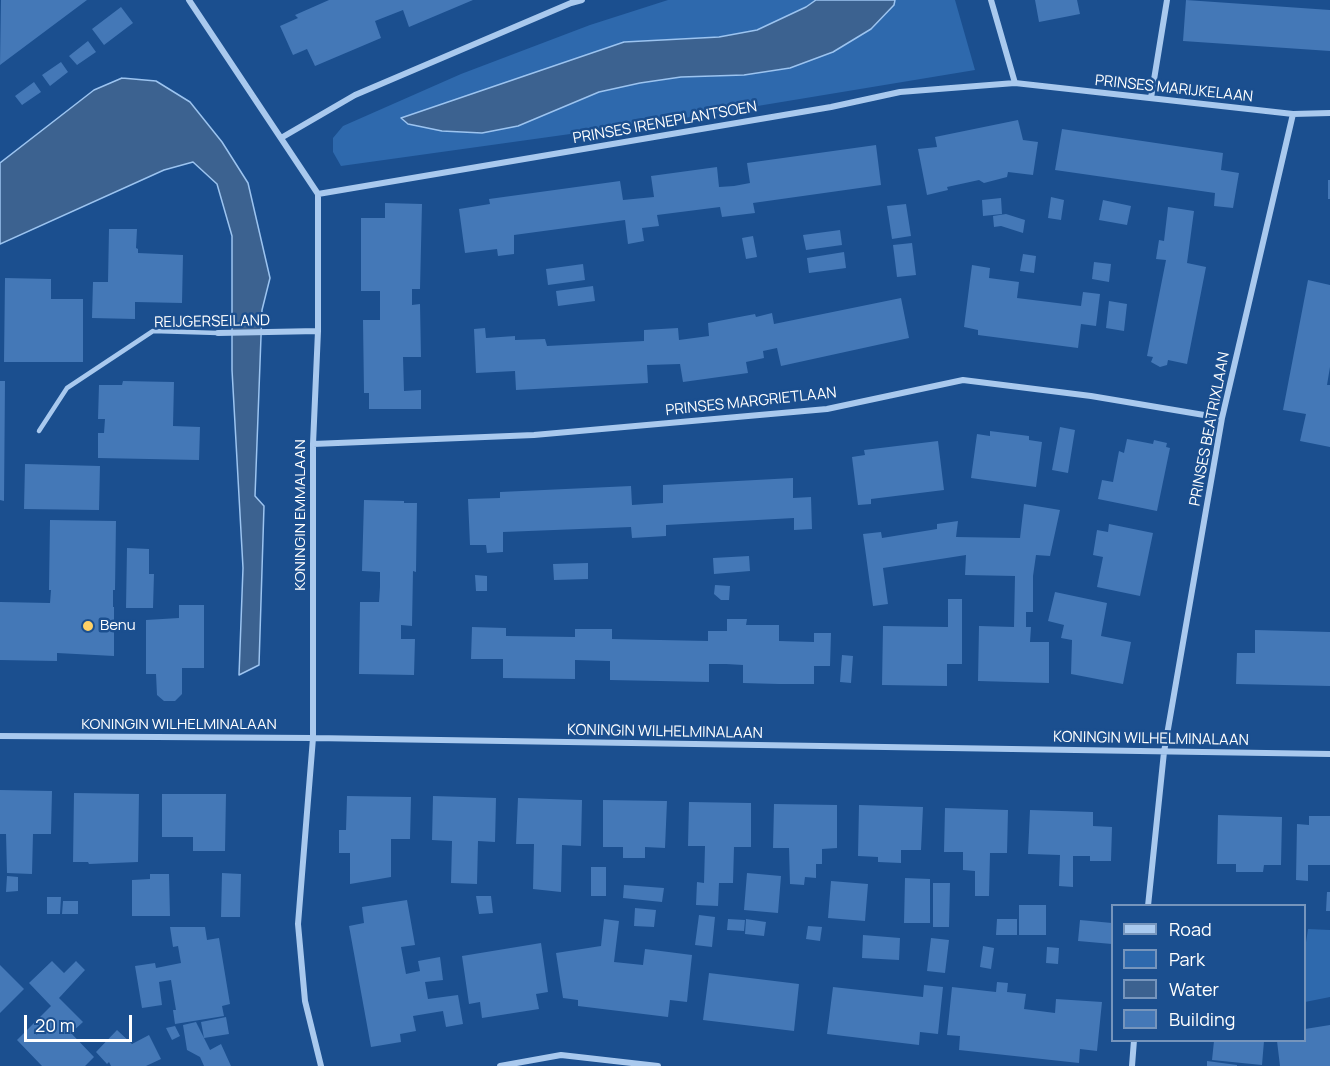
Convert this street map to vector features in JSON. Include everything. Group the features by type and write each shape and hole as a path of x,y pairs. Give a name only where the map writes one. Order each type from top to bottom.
{"street":[{"path":"189,0 318,194"},
{"path":"281,138 355,95 582,0"},
{"path":"991,0 1015,83"},
{"path":"1152,98 1167,0"},
{"name":"PRINSES MARIJKELAAN","path":"1015,83 1293,114 1330,113"},
{"name":"PRINSES IRENEPLANTSOEN","path":"318,194 831,108 900,92 1015,83"},
{"name":"PRINSES BEATRIXLAAN","path":"1148,904 1164,752 1222,418 1293,114"},
{"name":"KONINGIN EMMALAAN","path":"318,194 318,331 313,444 312,738 298,924 305,1001 321,1066"},
{"name":"REIJGERSEILAND","path":"218,333 318,331"},
{"name":"PRINSES MARGRIETLAAN","path":"313,444 534,435 827,409 963,380 1091,396 1222,418"},
{"name":"KONINGIN WILHELMINALAAN","path":"0,736 312,738 1330,754"},
{"path":"1132,1066 1134,1042"},
{"path":"500,1066 561,1055 658,1066"}],"lane":[{"name":"REIJGERSEILAND","path":"39,431 67,388 153,331 218,333"}],"green space":[{"path":"668,0 816,0 757,30 719,37 624,42 402,118 518,126 599,92 640,83 681,77 744,75 790,68 833,52 871,29 894,5 895,0 955,0 975,70 685,118 341,166 333,152 333,138 343,126 461,74 590,25"},
{"path":"1308,929 1330,930 1330,997 1306,1002"}],"water":[{"path":"816,0 895,0 894,5 871,29 833,52 790,68 744,75 681,77 640,83 599,92 518,126 482,133 442,131 408,124 401,118 624,42 719,37 757,30"},
{"path":"122,78 156,81 190,102 222,142 248,183 270,278 262,310 255,496 264,506 259,665 239,675 243,568 232,370 232,236 217,184 193,162 164,170 0,244 0,163 94,90"}],"building":[{"path":"1,0 87,0 0,65"},
{"path":"329,0 473,0 409,27 403,10 375,21 381,38 315,66 307,49 293,55 280,26 298,18 295,15"},
{"path":"1035,0 1077,0 1080,14 1039,22"},
{"path":"1186,0 1330,10 1330,51 1183,41"},
{"path":"121,7 133,23 104,45 92,29"},
{"path":"88,41 96,52 77,65 69,56"},
{"path":"61,62 68,72 50,86 42,75"},
{"path":"34,82 41,92 22,105 15,96"},
{"path":"1018,120 1023,140 1038,142 1033,175 1008,172 1007,177 984,183 979,180 947,187 948,190 927,195 918,149 937,147 935,137"},
{"path":"1062,129 1223,153 1221,170 1239,173 1233,208 1214,206 1215,193 1055,170"},
{"path":"876,145 881,185 753,203 755,213 722,217 720,207 657,215 659,226 642,228 644,241 628,244 625,220 514,235 514,254 498,256 497,249 465,253 459,209 490,204 489,199 620,181 623,200 654,197 651,176 717,167 719,187 734,186 750,183 747,163"},
{"path":"1328,180 1330,180 1330,199 1328,199"},
{"path":"1051,197 1064,200 1061,220 1048,218"},
{"path":"1001,198 1002,214 983,216 982,200"},
{"path":"1103,200 1131,206 1127,225 1099,220"},
{"path":"385,203 422,204 420,289 412,289 412,305 420,304 421,357 403,357 404,391 421,390 421,409 369,409 369,393 364,393 363,320 380,320 380,291 361,291 361,218 385,218"},
{"path":"906,204 911,236 892,239 887,206"},
{"path":"1168,207 1194,211 1187,263 1206,267 1187,364 1168,360 1167,365 1160,367 1151,362 1153,357 1147,356 1166,260 1156,259 1159,240 1164,241"},
{"path":"1006,214 1025,220 1023,233 1001,226 994,227 993,216"},
{"path":"109,229 137,229 138,253 183,255 182,303 135,302 135,319 92,318 93,282 108,282"},
{"path":"840,230 842,245 806,250 803,235"},
{"path":"753,236 757,257 746,259 742,238"},
{"path":"912,243 916,275 897,277 893,245"},
{"path":"844,252 846,268 809,273 807,258"},
{"path":"1023,254 1036,256 1034,273 1020,271"},
{"path":"1094,262 1111,264 1109,282 1092,279"},
{"path":"583,264 585,280 548,285 546,269"},
{"path":"972,265 990,268 989,278 1019,282 1017,298 1081,306 1083,292 1100,294 1096,326 1081,324 1078,348 978,335 978,330 964,327"},
{"path":"5,278 51,279 51,299 83,299 83,362 4,362"},
{"path":"1308,280 1330,285 1330,367 1327,385 1330,385 1330,447 1300,441 1306,414 1283,410"},
{"path":"593,286 595,301 558,306 556,291"},
{"path":"901,298 909,338 781,366 777,348 763,351 764,358 746,362 748,373 683,382 680,364 647,365 648,383 516,390 515,371 476,373 474,329 485,328 486,338 515,336 515,340 545,339 547,346 644,341 644,330 678,328 679,340 709,336 708,323 755,314 756,317 772,313 774,324"},
{"path":"1109,301 1127,304 1124,331 1106,328"},
{"path":"0,381 5,381 4,501 0,500"},
{"path":"123,381 174,382 173,426 200,427 199,460 98,458 98,433 104,433 105,419 98,419 99,385 122,385"},
{"path":"1060,427 1075,430 1068,473 1052,470"},
{"path":"990,431 1029,436 1029,440 1042,442 1036,487 971,478 977,434 990,436"},
{"path":"1127,439 1153,444 1154,440 1167,443 1166,447 1170,448 1157,511 1098,499 1102,480 1113,482 1119,451 1124,453"},
{"path":"938,441 944,490 871,499 871,504 858,505 852,457 865,455 864,450"},
{"path":"25,464 100,466 99,510 24,509"},
{"path":"793,478 793,498 811,497 812,529 794,530 794,518 666,525 666,536 632,538 631,527 503,532 503,552 487,553 486,545 470,545 468,499 500,498 500,492 631,486 632,505 663,503 663,485"},
{"path":"364,500 417,503 416,572 413,571 412,626 401,625 401,639 415,639 414,675 359,674 360,602 379,602 380,587 380,572 362,571"},
{"path":"1024,504 1060,510 1050,556 1036,555 1033,576 1033,612 1026,612 1026,627 1031,627 1030,642 1049,642 1049,683 978,681 979,626 1014,627 1015,576 965,575 966,555 883,568 888,604 873,606 863,534 881,532 882,538 937,529 937,524 958,521 956,537 1020,538"},
{"path":"50,520 116,521 115,590 113,590 114,656 57,653 57,661 0,660 0,602 50,603"},
{"path":"1109,524 1153,533 1140,596 1097,587 1103,557 1093,555 1097,530 1108,532"},
{"path":"127,548 149,549 149,574 154,574 153,608 126,608"},
{"path":"749,556 750,571 714,574 713,558"},
{"path":"588,563 588,579 554,580 553,564"},
{"path":"475,575 487,576 487,591 476,591"},
{"path":"715,585 730,586 729,600 721,600 714,594"},
{"path":"1055,592 1107,603 1101,636 1131,642 1123,684 1071,674 1072,640 1061,638 1064,625 1048,621"},
{"path":"948,599 962,599 962,664 947,664 947,686 882,685 883,626 948,627"},
{"path":"179,605 204,605 204,668 182,668 182,694 175,701 164,701 157,695 156,674 146,674 146,620 179,618"},
{"path":"727,619 747,619 746,625 779,625 779,641 814,642 814,633 831,633 830,666 814,666 814,684 779,684 743,683 743,665 726,664 709,664 709,682 610,680 610,661 575,660 575,679 503,678 503,659 471,659 472,627 506,628 506,636 575,637 575,629 612,629 612,639 708,641 708,631 727,631"},
{"path":"1255,630 1330,632 1330,686 1236,684 1237,653 1255,653"},
{"path":"842,655 853,656 851,683 840,682"},
{"path":"0,790 52,791 51,834 33,834 32,874 7,873 6,834 0,834"},
{"path":"74,793 139,794 138,862 89,864 88,862 73,862"},
{"path":"162,794 226,794 225,851 193,851 193,837 162,837"},
{"path":"347,796 411,797 410,839 391,839 391,877 350,884 350,853 339,853 339,830 346,830"},
{"path":"433,796 496,798 495,842 478,841 477,884 451,883 452,841 432,840"},
{"path":"518,798 582,800 581,846 562,845 561,892 533,889 534,844 516,844"},
{"path":"603,800 667,801 665,848 645,847 645,858 623,858 623,847 603,847"},
{"path":"689,802 751,803 751,847 734,847 733,883 719,883 718,906 696,905 697,882 704,883 705,846 688,846"},
{"path":"774,804 837,805 837,848 822,849 822,864 816,864 816,878 805,877 804,885 790,884 789,848 773,848"},
{"path":"859,805 923,807 921,850 901,850 901,863 878,862 878,857 858,856"},
{"path":"945,808 1008,810 1007,853 990,853 989,896 975,896 975,871 963,870 963,852 944,852"},
{"path":"1030,810 1093,812 1093,826 1112,827 1111,861 1090,861 1090,856 1073,856 1073,887 1059,886 1060,855 1028,854"},
{"path":"1218,815 1282,817 1281,865 1264,865 1263,872 1236,872 1236,864 1217,864"},
{"path":"1309,816 1330,816 1330,865 1308,865 1308,881 1296,880 1297,824 1309,825"},
{"path":"591,867 606,867 606,896 591,896"},
{"path":"222,873 241,874 240,917 221,917"},
{"path":"747,873 781,876 778,913 744,910"},
{"path":"150,874 169,874 170,916 132,916 132,880 150,879"},
{"path":"7,876 18,877 18,891 6,892"},
{"path":"905,878 930,879 930,923 904,923"},
{"path":"831,881 868,884 865,921 828,918"},
{"path":"933,883 950,883 949,927 933,927"},
{"path":"624,885 664,888 662,902 623,898"},
{"path":"1327,892 1330,892 1330,911 1326,911"},
{"path":"476,896 491,896 493,913 479,914"},
{"path":"47,897 61,897 60,914 47,914"},
{"path":"407,900 415,945 401,947 406,974 420,971 418,961 440,957 443,980 425,982 428,999 458,995 463,1024 446,1027 443,1011 413,1016 416,1031 400,1034 401,1042 371,1047 349,926 364,923 362,907"},
{"path":"63,901 78,901 78,914 62,914"},
{"path":"1019,905 1046,905 1046,935 1019,935"},
{"path":"635,908 656,910 654,927 634,926"},
{"path":"699,915 715,917 712,947 695,945"},
{"path":"604,919 619,921 614,962 643,965 645,949 692,955 687,1002 670,1000 668,1017 578,1006 578,1000 563,998 556,953 601,946"},
{"path":"728,919 745,920 744,931 727,930"},
{"path":"746,919 766,922 764,936 745,934"},
{"path":"997,919 1017,919 1017,935 996,935"},
{"path":"1080,920 1111,923 1111,944 1078,941"},
{"path":"808,926 822,927 820,941 806,939"},
{"path":"170,927 205,927 207,940 219,938 230,1004 222,1006 224,1016 175,1024 173,1010 176,1010 171,980 159,982 162,1005 142,1008 135,966 155,963 156,968 181,963 178,946 173,947"},
{"path":"863,935 900,938 899,960 862,958"},
{"path":"931,938 949,940 945,973 927,971"},
{"path":"541,943 548,992 536,994 539,1009 482,1018 480,1002 469,1004 462,956"},
{"path":"983,946 994,948 991,969 980,967"},
{"path":"1047,947 1059,948 1058,964 1046,963"},
{"path":"52,961 64,973 76,961 85,970 59,998 83,1022 71,1033 94,1057 85,1066 42,1066 17,1040 51,1006 29,983"},
{"path":"0,965 24,989 0,1013"},
{"path":"709,973 799,984 794,1031 703,1020"},
{"path":"997,982 1008,983 1007,992 1026,994 1024,1009 1055,1013 1056,999 1102,1002 1097,1051 1080,1049 1079,1063 959,1050 960,1036 947,1035 952,987 996,992"},
{"path":"924,985 943,987 938,1034 920,1032 919,1045 827,1034 833,987 923,997"},
{"path":"226,1017 229,1034 204,1038 201,1022"},
{"path":"196,1022 210,1050 221,1044 231,1066 204,1066 200,1057 187,1050 183,1025"},
{"path":"1330,1025 1330,1066 1280,1066 1277,1042 1306,1042 1306,1029"},
{"path":"175,1026 180,1036 172,1040 166,1028"},
{"path":"117,1030 132,1044 149,1035 161,1059 146,1066 111,1066 109,1062 107,1064 96,1052"},
{"path":"1214,1042 1264,1042 1262,1065 1212,1060"},
{"path":"1207,1061 1237,1065 1237,1066 1207,1066"}],"place":[{"name":"Benu","path":"88,626"}]}
